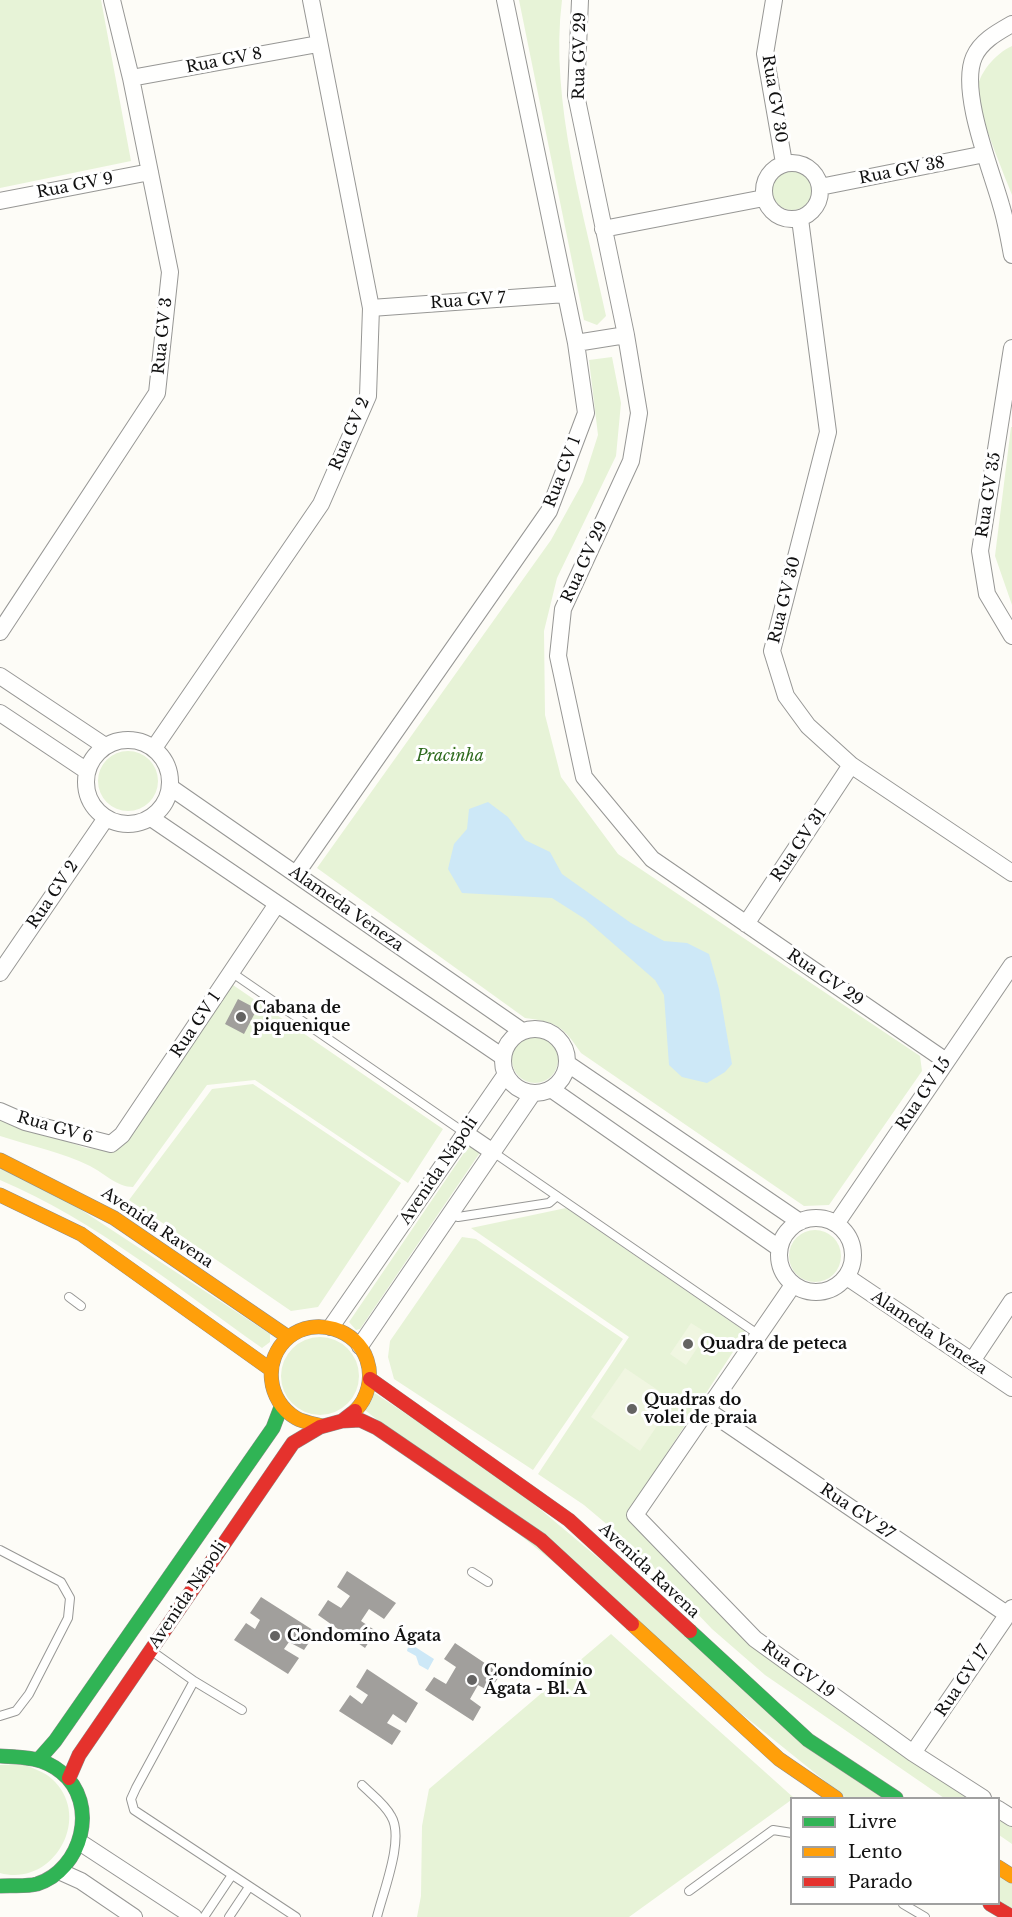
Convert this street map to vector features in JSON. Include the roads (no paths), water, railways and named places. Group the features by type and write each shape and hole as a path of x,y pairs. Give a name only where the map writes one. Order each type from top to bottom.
{"main road":[{"name":"Avenida Ravena","path":"0,1160 85,1200 288,1337"},
{"path":"0,1195 81,1234 270,1369"},
{"path":"342,1421 356,1410 366,1396 370,1379 369,1368 360,1346 342,1331 331,1328 301,1329 279,1346 270,1369 274,1396 292,1418 307,1424 322,1426 342,1421 360,1420 377,1428 541,1540 779,1759 835,1797"},
{"name":"Avenida Ravena","path":"370,1379 570,1520 808,1740 894,1797"},
{"name":"Avenida Nápoli","path":"40,1758 55,1741 273,1428 281,1407"},
{"name":"Avenida Nápoli","path":"69,1778 79,1755 293,1443 322,1426"},
{"path":"0,1756 21,1754 40,1758 56,1766 69,1778 80,1798 84,1821 81,1843 73,1859 61,1872 42,1884 20,1888 0,1886"},
{"path":"992,1905 1012,1917"}],"street":[{"name":"Rua GV 3","path":"0,632 157,393 170,272 131,78 112,0"},
{"name":"Rua GV 2","path":"154,748 321,504 368,396 371,308 311,0"},
{"name":"Rua GV 1","path":"296,874 549,510 586,413 576,343 505,0"},
{"name":"Rua GV 29","path":"580,0 576,94 626,335 639,413 631,461 563,609 558,656 584,777 652,860 946,1061"},
{"name":"Rua GV 30","path":"774,0 765,54 784,163"},
{"path":"1012,24 989,39 974,55 969,75 985,154 1002,207 1012,255"},
{"name":"Rua GV 8","path":"131,78 318,44"},
{"name":"Rua GV 38","path":"820,187 985,154"},
{"path":"784,163 801,164 809,168 816,175 820,187 818,202 800,219 777,215 770,209 764,198 767,177 784,163"},
{"name":"Rua GV 9","path":"0,201 150,171"},
{"path":"603,229 764,198"},
{"name":"Rua GV 30","path":"800,219 828,432 772,651 786,696 808,726 851,765 1012,873"},
{"name":"Rua GV 7","path":"371,308 566,294"},
{"path":"576,343 626,335"},
{"name":"Rua GV 35","path":"1012,348 980,550 987,594 1012,636"},
{"path":"0,676 105,746"},
{"path":"0,713 87,771"},
{"path":"129,740 154,748 167,765 170,787 164,804 151,818 128,824 106,818 89,798 86,784 91,761 105,746 129,740"},
{"name":"Rua GV 31","path":"746,924 851,765"},
{"name":"Alameda Veneza","path":"170,787 522,1031"},
{"name":"Rua GV 2","path":"0,973 106,818"},
{"name":"Alameda Veneza","path":"151,818 503,1057"},
{"name":"Rua GV 1","path":"111,1144 122,1135 277,904"},
{"name":"Rua GV 15","path":"836,1224 1012,965"},
{"path":"541,1029 558,1037 564,1045 568,1064 559,1083 550,1089 533,1093 517,1087 506,1074 503,1057 506,1046 522,1031 541,1029"},
{"path":"568,1064 800,1222"},
{"name":"Avenida Nápoli","path":"331,1328 506,1074"},
{"path":"550,1089 779,1248"},
{"name":"Avenida Nápoli","path":"360,1346 533,1093"},
{"name":"Rua GV 6","path":"0,1111 25,1122 111,1144"},
{"path":"465,1133 493,1152"},
{"path":"818,1219 836,1224 851,1242 854,1254 847,1277 828,1291 804,1290 793,1285 781,1268 779,1248 790,1228 800,1222 818,1219"},
{"name":"Alameda Veneza","path":"847,1277 1012,1388"},
{"path":"707,1410 793,1285"},
{"path":"972,1361 1012,1301"},
{"name":"Rua GV 19","path":"707,1410 635,1515 755,1638 913,1753 981,1797"},
{"name":"Rua GV 27","path":"707,1410 1010,1612"},
{"name":"Rua GV 17","path":"913,1753 1010,1612"},
{"path":"81,1843 194,1917"},
{"path":"61,1872 81,1881 134,1917"}],"lane":[{"path":"231,972 465,1133"},
{"path":"493,1152 759,1335"},
{"path":"450,1214 458,1217 549,1203 556,1196"},
{"path":"69,1297 81,1306"},
{"path":"0,1550 61,1582 70,1598 68,1618 29,1694 16,1711 0,1716"},
{"path":"472,1572 488,1582"},
{"path":"151,1650 194,1681 242,1710"},
{"path":"194,1681 131,1799 134,1810 297,1917"},
{"path":"362,1785 391,1815 395,1826 396,1842 377,1917"},
{"path":"689,1891 773,1830 790,1833"},
{"path":"204,1917 232,1875"},
{"path":"229,1917 249,1887"},
{"path":"905,1905 925,1917"}],"water":[{"path":"488,802 508,817 525,840 550,852 562,874 631,923 664,941 687,943 709,954 719,989 732,1064 725,1072 707,1083 682,1077 669,1065 664,995 655,980 585,919 552,898 462,893 448,869 454,844 467,829 469,809"},
{"path":"409,1643 434,1659 428,1670 419,1665 416,1656 407,1651"}],"place":[{"name":"Cabana de piquenique","path":"241,1017"},
{"name":"Quadra de peteca","path":"688,1344"},
{"name":"Quadras do volei de praia","path":"632,1409"},
{"name":"Condomíno Ágata","path":"275,1636"},
{"name":"Condomínio Ágata - Bl. A","path":"472,1680"}],"park label":[{"name":"Pracinha","path":"450,756"}]}
